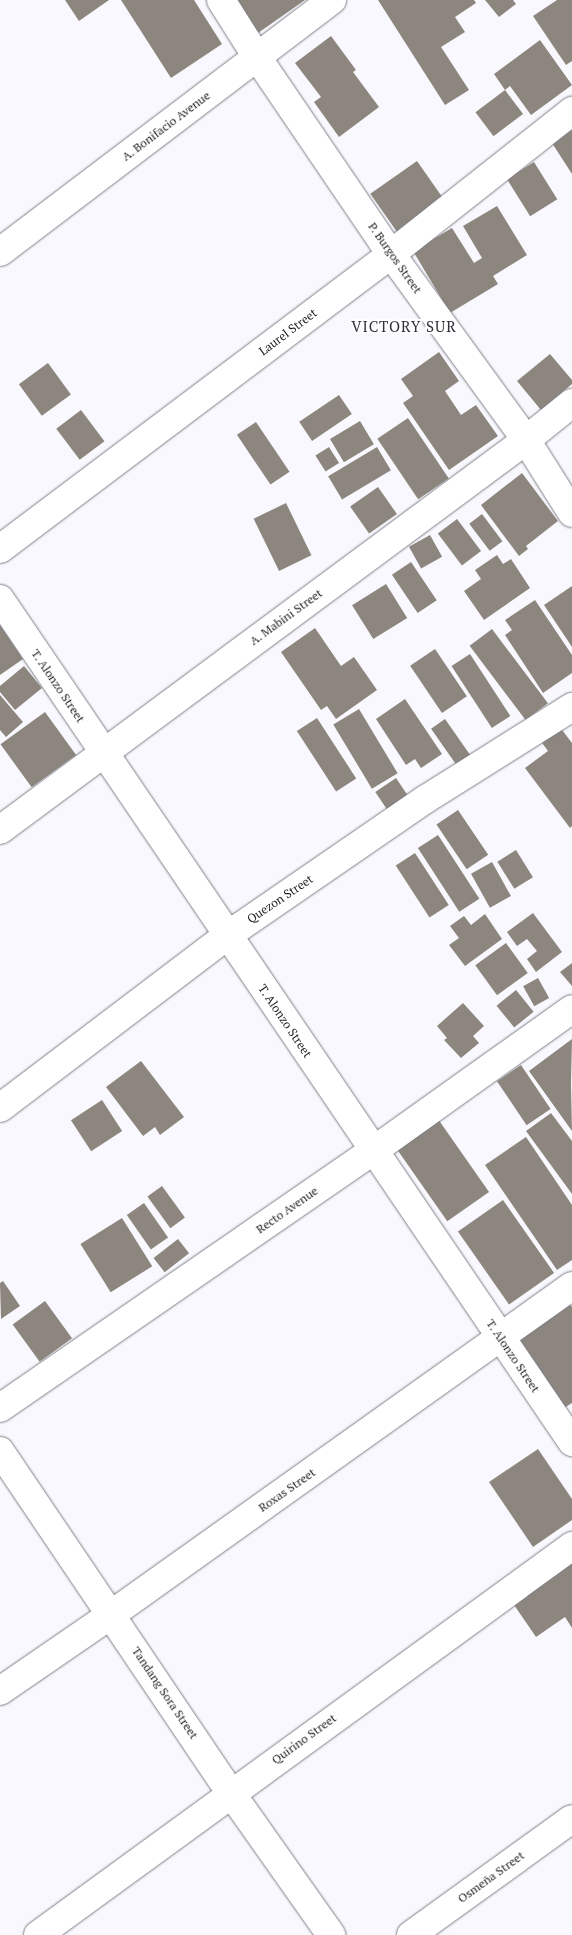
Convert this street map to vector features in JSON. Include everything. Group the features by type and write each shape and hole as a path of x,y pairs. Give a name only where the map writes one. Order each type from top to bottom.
{"street":[{"name":"P. Burgos Street","path":"221,0 257,57 392,254 526,440 572,513"},
{"name":"A. Bonifacio Avenue","path":"0,252 332,0"},
{"name":"Laurel Street","path":"0,549 392,254 572,111"},
{"name":"A. Mabini Street","path":"0,830 102,752 526,440 572,404"},
{"name":"T. Alonzo Street","path":"0,599 102,752 572,1442"},
{"name":"Quezon Street","path":"0,1108 228,935 426,799 572,707"},
{"name":"Recto Avenue","path":"0,1408 373,1151 572,1009"},
{"name":"Roxas Street","path":"0,1691 112,1614 572,1286"},
{"name":"Tandang Sora Street","path":"0,1451 231,1792 331,1935"},
{"name":"Quirino Street","path":"38,1935 231,1792 572,1546"},
{"name":"Osmeña Street","path":"411,1935 572,1819"}],"building":[{"path":"65,0 109,0 79,21"},
{"path":"121,0 194,0 222,44 171,78"},
{"path":"234,0 305,0 258,33"},
{"path":"378,0 474,0 476,3 455,17 465,32 441,47 469,90 445,105"},
{"path":"485,0 513,0 516,4 499,17"},
{"path":"557,0 572,0 572,61 566,65 533,16"},
{"path":"331,36 356,70 353,72 379,107 339,137 314,102 321,97 295,63"},
{"path":"540,40 572,85 531,115 510,86 505,90 494,74"},
{"path":"505,90 523,114 494,136 475,112"},
{"path":"572,130 572,174 552,143"},
{"path":"417,161 444,200 397,232 370,194"},
{"path":"534,162 557,199 530,216 507,179"},
{"path":"497,206 527,255 493,276 498,284 450,313 413,251 452,228 474,263 482,258 463,226"},
{"path":"439,352 459,381 445,391 461,415 476,405 498,436 449,470 403,403 413,396 401,379"},
{"path":"550,354 572,380 572,384 541,410 517,381"},
{"path":"48,363 71,395 42,416 19,384"},
{"path":"339,395 352,414 312,441 299,422"},
{"path":"81,410 104,441 80,460 56,429"},
{"path":"408,418 449,479 418,499 377,439"},
{"path":"360,421 374,444 344,462 330,439"},
{"path":"256,422 290,472 270,485 237,435"},
{"path":"329,447 339,463 325,472 315,455"},
{"path":"377,447 391,470 342,500 328,476"},
{"path":"522,473 558,521 526,546 528,549 519,556 481,505"},
{"path":"378,487 397,514 369,534 350,507"},
{"path":"286,503 311,555 279,571 254,519"},
{"path":"482,514 502,541 490,551 469,524"},
{"path":"457,519 481,551 462,565 438,533"},
{"path":"430,535 442,557 421,569 409,547"},
{"path":"497,555 503,564 511,559 530,588 484,620 464,591 481,579 475,570"},
{"path":"411,562 437,600 418,613 392,575"},
{"path":"386,584 407,618 373,639 352,605"},
{"path":"572,586 572,647 544,605"},
{"path":"535,600 572,655 572,673 543,693 505,635 512,630 505,620"},
{"path":"0,625 23,659 0,675"},
{"path":"315,628 341,666 354,657 377,690 336,719 327,706 321,710 281,652"},
{"path":"492,629 548,703 526,720 470,646"},
{"path":"435,649 467,696 442,713 410,666"},
{"path":"470,654 510,716 492,728 452,666"},
{"path":"24,666 42,688 15,710 0,692 0,686"},
{"path":"0,695 23,722 6,737 0,730"},
{"path":"405,699 442,754 421,768 415,759 406,765 376,719"},
{"path":"359,709 398,773 372,789 333,724"},
{"path":"45,712 76,755 32,787 1,744"},
{"path":"317,718 356,778 336,791 297,731"},
{"path":"445,719 472,758 458,767 431,729"},
{"path":"559,726 572,743 572,826 570,828 525,768 548,751 540,740"},
{"path":"396,778 410,799 389,813 375,792"},
{"path":"458,810 488,855 467,869 436,825"},
{"path":"438,835 479,899 459,912 418,848"},
{"path":"516,850 533,877 514,889 497,862"},
{"path":"415,853 449,905 429,918 396,866"},
{"path":"492,862 511,896 490,908 471,874"},
{"path":"533,913 562,952 536,972 527,959 537,951 527,939 517,946 507,932"},
{"path":"485,914 502,939 465,966 449,945 459,938 450,926 464,916 471,925"},
{"path":"506,943 528,973 497,995 475,965"},
{"path":"572,963 572,986 560,972"},
{"path":"538,978 549,998 534,1006 523,986"},
{"path":"516,990 534,1012 514,1027 497,1006"},
{"path":"463,1003 484,1026 473,1036 479,1043 461,1058 444,1040 447,1038 437,1026"},
{"path":"572,1039 571,1083 572,1131 529,1071"},
{"path":"141,1061 184,1117 160,1135 155,1127 143,1136 106,1087"},
{"path":"521,1065 551,1109 527,1125 497,1081"},
{"path":"102,1100 122,1131 91,1151 71,1120"},
{"path":"551,1113 572,1141 572,1194 526,1131"},
{"path":"438,1119 489,1192 447,1221 396,1148"},
{"path":"526,1137 572,1205 572,1260 557,1270 485,1165"},
{"path":"162,1186 185,1218 170,1228 147,1197"},
{"path":"503,1200 554,1273 509,1304 458,1232"},
{"path":"144,1203 168,1237 151,1249 127,1215"},
{"path":"122,1218 152,1266 111,1292 80,1244"},
{"path":"178,1239 189,1253 165,1272 154,1258"},
{"path":"3,1281 20,1306 1,1319 0,1283"},
{"path":"45,1301 72,1338 40,1362 13,1325"},
{"path":"570,1304 572,1307 572,1403 564,1408 518,1340"},
{"path":"538,1449 572,1499 572,1520 533,1547 489,1482"},
{"path":"572,1556 572,1628 565,1617 536,1637 510,1599"}],"district":[{"name":"VICTORY SUR","path":"404,327"}]}
